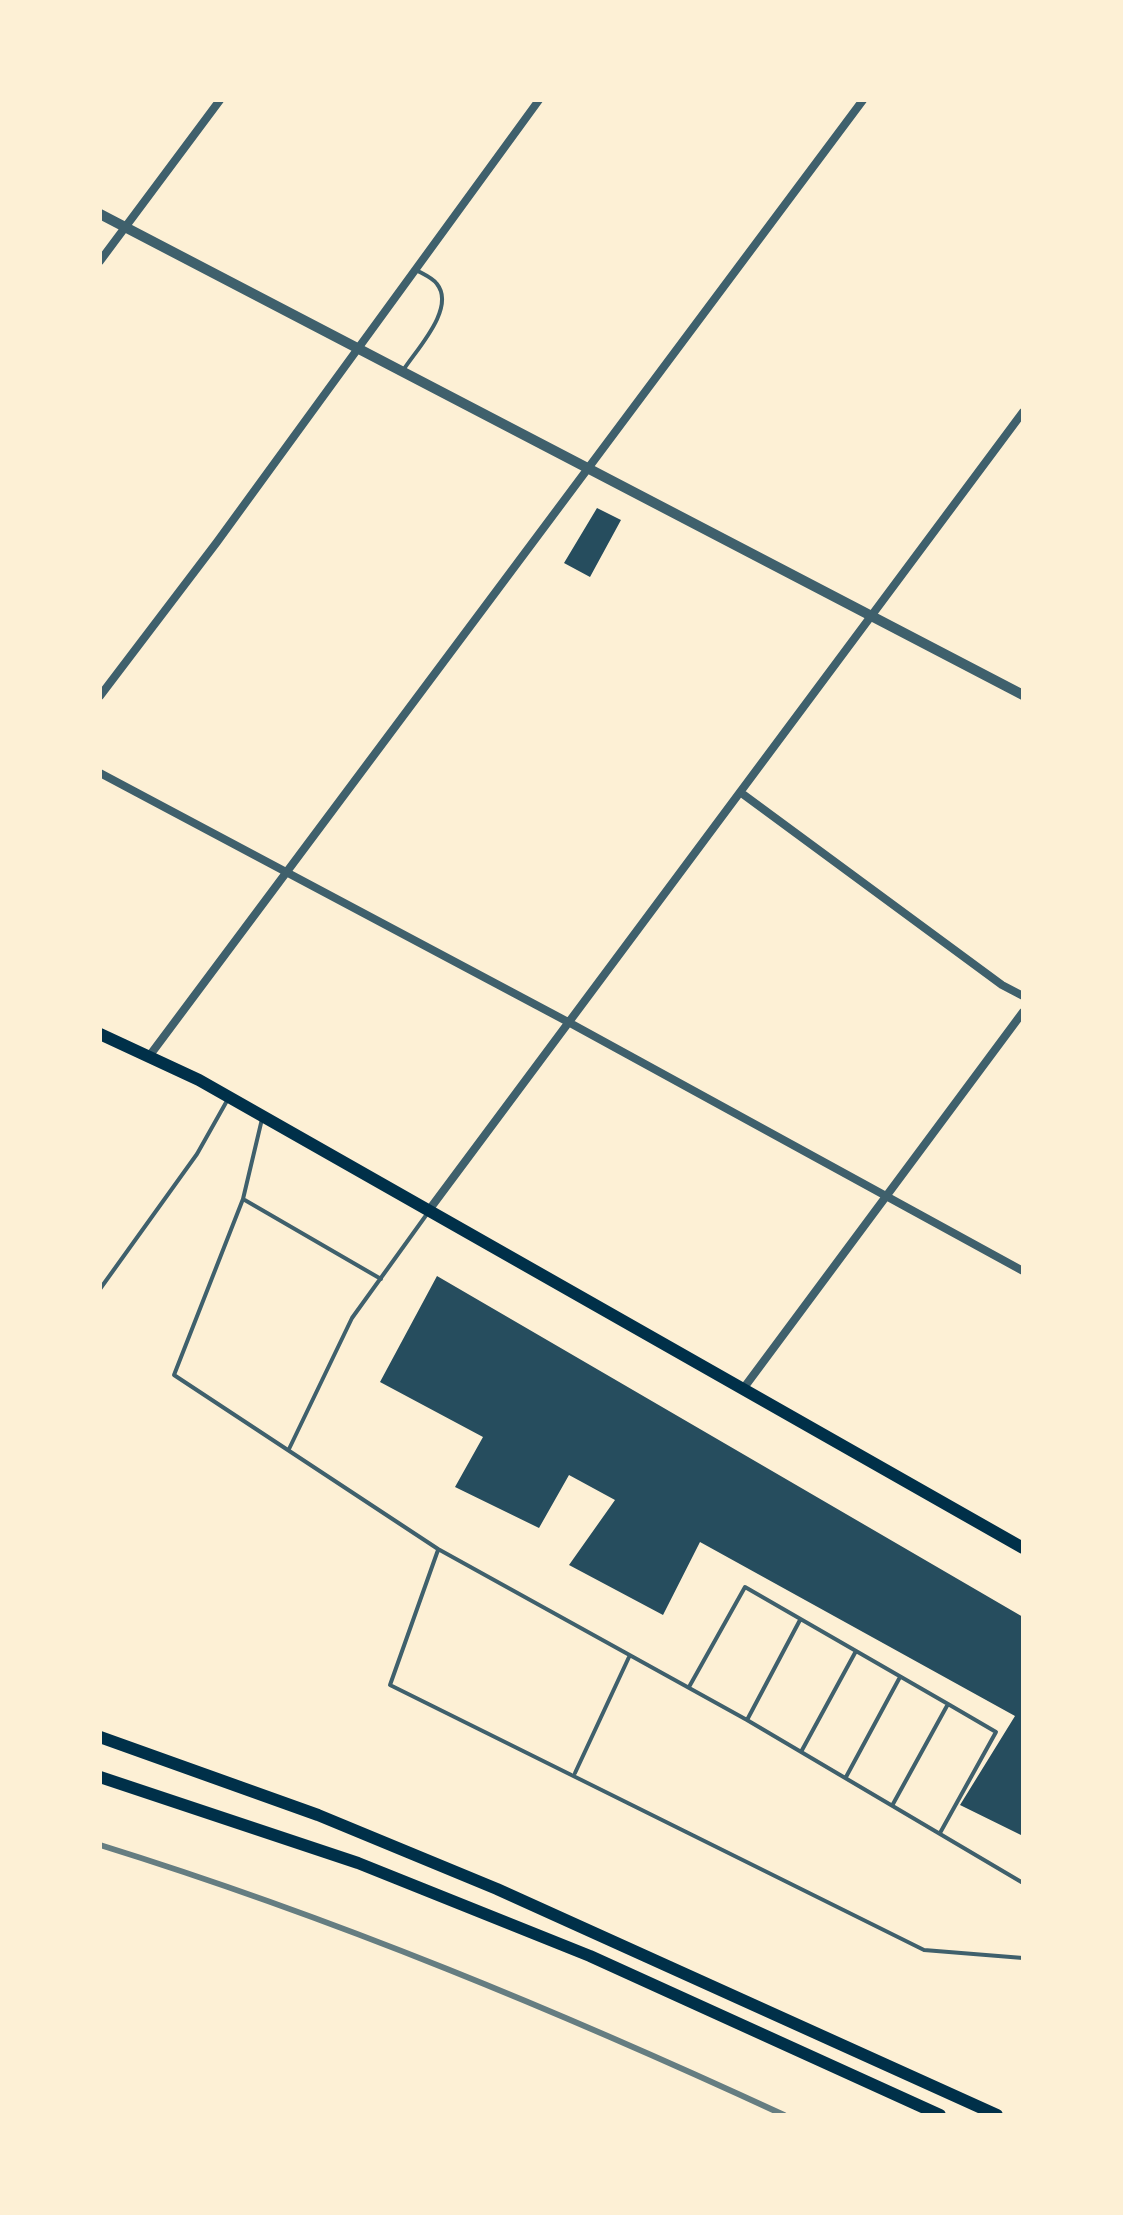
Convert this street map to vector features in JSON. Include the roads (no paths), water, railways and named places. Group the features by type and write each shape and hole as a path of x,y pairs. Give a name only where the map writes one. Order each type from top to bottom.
{"main road":[{"path":"100,1034 150,1055 229,1097 1023,1548"},
{"path":"100,1737 318,1815 497,1889 997,2115"},
{"path":"100,1777 358,1863 590,1956 940,2115"}],"street":[{"path":"100,261 220,100"},
{"path":"100,696 217,542 356,347 539,100"},
{"path":"150,1055 863,100"},
{"path":"100,214 1023,695"},
{"path":"429,1210 1023,412"},
{"path":"100,773 570,1023 1023,1271"},
{"path":"740,792 1002,985 1023,996"},
{"path":"743,1389 1023,1012"}],"lane":[{"path":"403,371 442,308 442,292 436,282 414,268"},
{"path":"100,1289 197,1154 229,1097"},
{"path":"263,1116 243,1199 174,1375 438,1549 747,1720 1023,1883"},
{"path":"243,1199 381,1279"},
{"path":"289,1449 352,1318 429,1210"},
{"path":"438,1549 390,1685 575,1773 924,1950 1023,1958"},
{"path":"689,1687 745,1587 900,1676 996,1732 940,1833"},
{"path":"747,1720 801,1619"},
{"path":"801,1752 856,1651"},
{"path":"575,1773 629,1657"},
{"path":"846,1777 900,1676"},
{"path":"893,1804 948,1704"}],"railway":[{"path":"100,1845 361,1935 532,2004 784,2115"}]}
